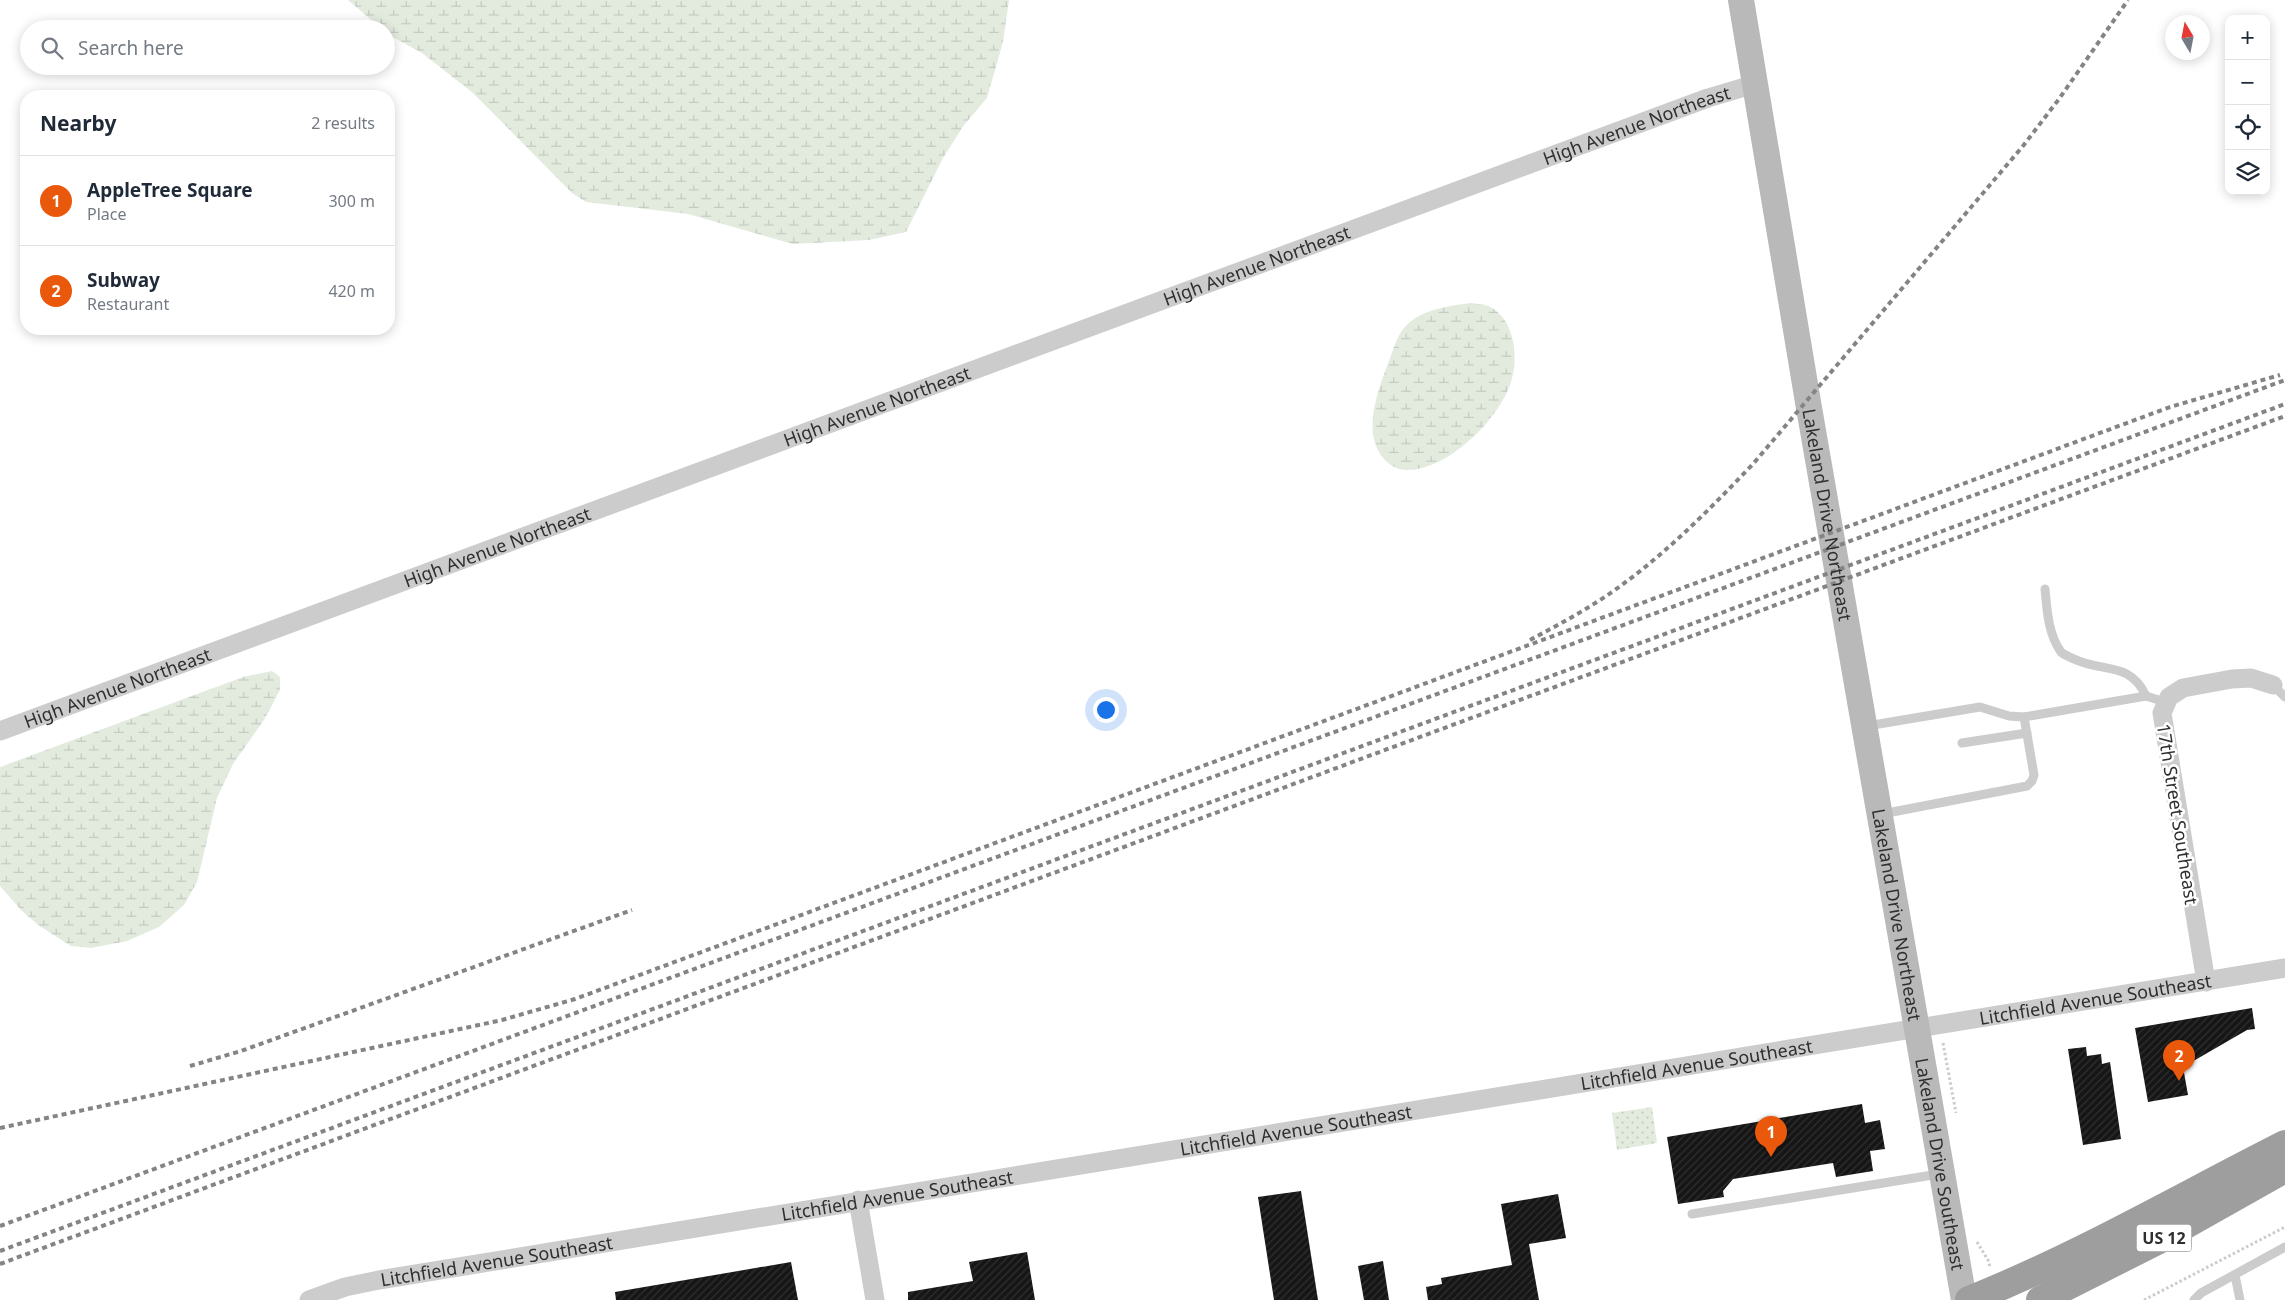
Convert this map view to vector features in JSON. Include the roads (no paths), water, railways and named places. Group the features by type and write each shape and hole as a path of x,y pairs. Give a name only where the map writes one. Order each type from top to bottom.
{"highway":[{"name":"US 12","path":"1969,1300 2032,1274 2096,1244 2285,1144"},
{"name":"US 12","path":"2040,1300 2157,1242 2285,1169"}],"main road":[{"name":"Lakeland Drive Northeast","path":"1740,0 1917,1029"},
{"name":"Lakeland Drive Southeast","path":"1917,1029 1964,1300"}],"street":[{"name":"High Avenue Northeast","path":"0,731 1708,98 1755,84"},
{"name":"17th Street Southeast","path":"2206,982 2162,725 2162,713 2165,702 2175,692 2183,688 2232,679 2251,678 2279,691"},
{"name":"Litchfield Avenue Southeast","path":"309,1300 344,1287 379,1280 858,1200 2285,968"},
{"path":"858,1200 876,1300"}],"lane":[{"path":"2045,589 2052,635 2062,654 2081,662 2133,676 2141,685 2146,696"},
{"path":"1864,727 1980,707 2009,716 2024,717 2146,696 2165,702"},
{"path":"1880,814 2027,786 2034,775 2024,717"},
{"path":"1962,743 2027,732"},
{"path":"1692,1214 1942,1173"},
{"path":"2194,1300 2201,1293 2285,1248"},
{"path":"2233,1276 2236,1280 2240,1300"}],"railway":[{"path":"1530,640 1592,605 1631,578 1686,531 1753,464 2023,146 2059,99 2128,0"},
{"path":"0,1128 502,1020 575,999 2170,407 2280,375"},
{"path":"0,1226 2285,380"},
{"path":"0,1251 2285,404"},
{"path":"0,1264 2285,416"},
{"path":"190,1066 241,1051 632,910"}],"place":[{"name":"Subway","path":"2179,1081"},
{"name":"AppleTree Square","path":"1771,1157"}]}
